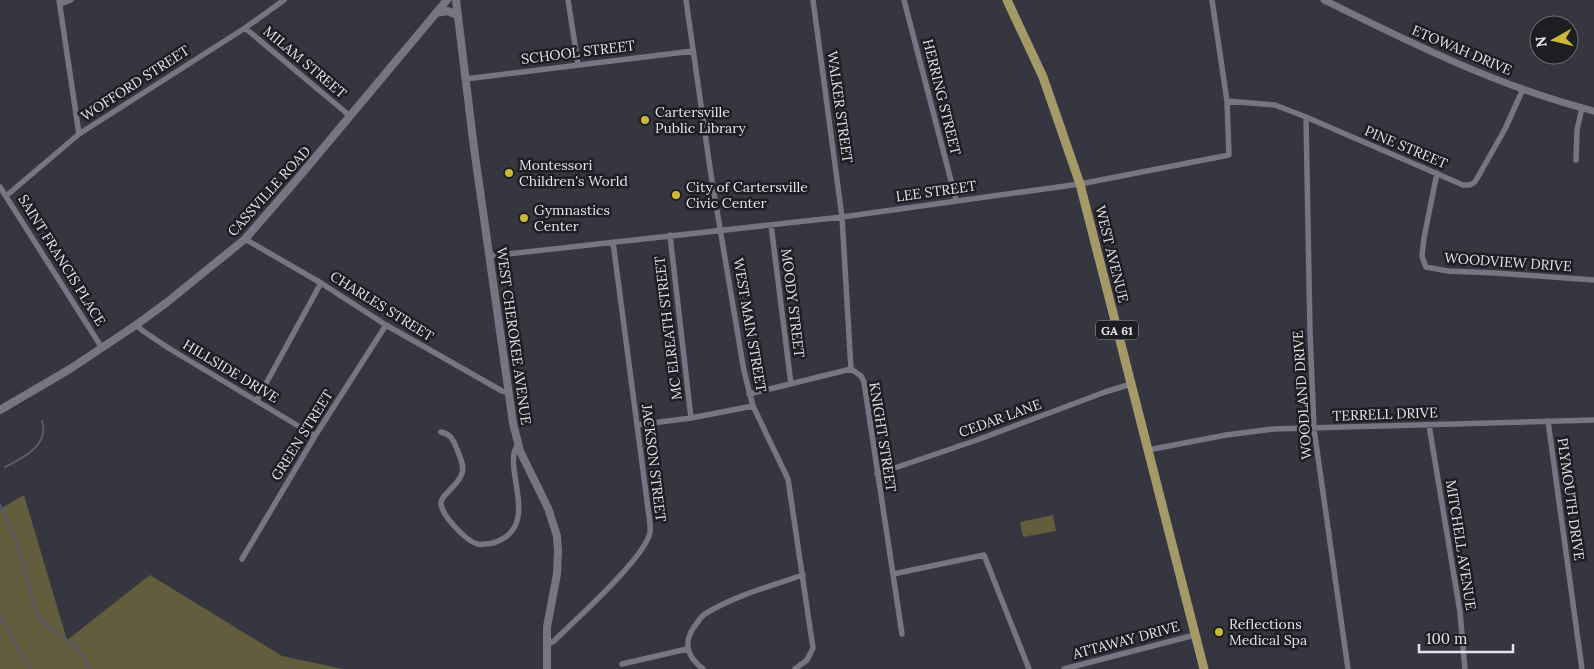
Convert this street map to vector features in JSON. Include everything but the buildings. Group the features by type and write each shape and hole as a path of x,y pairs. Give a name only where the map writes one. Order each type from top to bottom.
{"main road":[{"name":"CASSVILLE ROAD","path":"0,410 54,379 136,325 187,287 245,239 447,0"},
{"name":"WEST CHEROKEE AVENUE","path":"456,0 508,393 518,445 548,508 557,536 557,567 546,627 546,669"},
{"name":"WEST AVENUE","path":"1007,0 1044,77 1080,184 1204,669"},
{"path":"436,13 448,11 458,14"}],"street":[{"path":"71,0 60,2 79,134"},
{"name":"WOFFORD STREET","path":"6,196 79,134 245,28 284,0"},
{"path":"568,0 578,64"},
{"name":"WEST MAIN STREET","path":"686,0 720,231 744,372 753,406 788,479 812,648 807,660 795,669"},
{"name":"WALKER STREET","path":"813,0 842,217"},
{"name":"HERRING STREET","path":"904,0 956,200"},
{"name":"LEE STREET","path":"490,256 842,217 1080,184 1229,155 1227,101 1212,0"},
{"name":"ETOWAH DRIVE","path":"1324,0 1487,76 1594,111"},
{"name":"MILAM STREET","path":"245,28 350,116"},
{"name":"SCHOOL STREET","path":"465,79 693,51"},
{"name":"PINE STREET","path":"1227,101 1275,105 1463,185 1470,185 1474,182 1505,129 1523,89"},
{"path":"1576,160 1577,130 1582,108"},
{"name":"WOODLAND DRIVE","path":"1306,117 1314,428 1348,669"},
{"name":"WOODVIEW DRIVE","path":"1437,173 1424,238 1422,256 1426,267 1448,271 1495,272 1594,280"},
{"name":"SAINT FRANCIS PLACE","path":"0,187 102,348"},
{"path":"749,394 851,369 842,217"},
{"name":"MOODY STREET","path":"771,225 791,384"},
{"name":"MC ELREATH STREET","path":"670,235 691,418"},
{"name":"CHARLES STREET","path":"245,239 321,283 386,325 508,393"},
{"name":"JACKSON STREET","path":"546,646 554,641 599,598 636,558 645,545 650,532 613,242"},
{"path":"257,400 321,283"},
{"name":"HILLSIDE DRIVE","path":"136,325 143,332 170,349 315,436"},
{"name":"GREEN STREET","path":"242,558 315,436 386,325"},
{"name":"KNIGHT STREET","path":"851,369 864,382 902,634"},
{"name":"CEDAR LANE","path":"877,474 1131,384"},
{"path":"637,425 691,418 753,406"},
{"name":"TERRELL DRIVE","path":"1148,450 1256,431 1594,420"},
{"name":"PLYMOUTH DRIVE","path":"1548,421 1582,669"},
{"name":"MITCHELL AVENUE","path":"1428,425 1460,612 1465,669"},
{"path":"441,432 447,433 453,438 463,466 463,474 458,483 442,499 441,504 449,520 466,538 478,544 491,544 500,541 511,532 517,523 519,510 514,452 518,445"},
{"path":"893,574 984,555 1030,669"},
{"path":"703,669 695,663 687,649 688,638 703,615 725,604 802,575"},
{"name":"ATTAWAY DRIVE","path":"1064,669 1194,635"},
{"path":"622,664 687,649"}],"shaded area":[{"path":"24,495 67,640 150,575 282,656 343,669 0,669 0,509"},
{"path":"1053,515 1056,531 1023,537 1020,522"}],"waterway":[{"path":"5,467 27,455 39,444 42,437 42,421"},
{"path":"0,505 16,539 37,614 46,625 74,645 84,657 90,669"},
{"path":"0,616 30,669"}],"place":[{"name":"Cartersville Public Library","path":"645,120"},
{"name":"Montessori Children's World","path":"509,173"},
{"name":"City of Cartersville Civic Center","path":"676,195"},
{"name":"Gymnastics Center","path":"524,218"},
{"name":"Reflections Medical Spa","path":"1219,632"}]}
